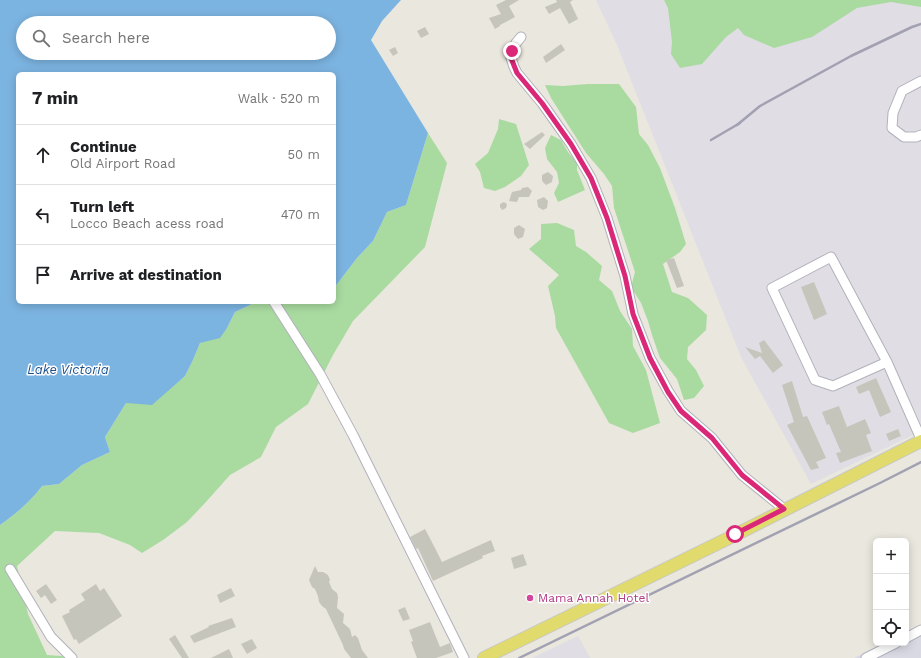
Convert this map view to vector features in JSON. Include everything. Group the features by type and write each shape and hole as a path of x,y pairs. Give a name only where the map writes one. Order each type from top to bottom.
{"main road":[{"path":"484,658 728,538 921,440"}],"street":[{"path":"521,37 512,51 511,58 514,67 567,138 591,178 607,218 625,276 633,314 650,358 668,392 681,411 712,438 742,475 784,509"},
{"path":"921,81 902,91 893,113 892,128 904,137 916,137 921,135"},
{"path":"886,362 832,386 815,380 772,288 831,257 886,362 921,440"},
{"path":"275,304 320,374 349,428 464,658"},
{"path":"10,569 51,637 72,658"},
{"path":"909,636 921,630"},
{"path":"866,658 890,646"}],"shaded area":[{"path":"596,0 664,0 676,23 705,0 921,0 921,431 811,484 741,357 617,45"},
{"path":"921,625 921,658 854,658 879,646 909,646 909,631"},
{"path":"578,636 590,658 532,658"}],"green space":[{"path":"664,0 921,0 921,7 891,2 857,8 812,37 774,48 744,35 738,28 726,37 702,64 680,68 671,54 672,42 668,8"},
{"path":"619,84 636,107 639,134 648,145 660,168 675,208 686,244 680,252 663,264 672,292 688,298 707,315 706,330 688,347 687,359 696,370 704,386 694,398 684,400 677,379 660,358 641,303 631,287 635,272 614,208 612,186 586,153 551,98 545,85 563,86"},
{"path":"499,119 516,124 529,165 521,176 505,187 495,191 484,188 480,172 475,164 488,153 498,129"},
{"path":"428,133 447,163 425,247 353,321 333,355 308,404 276,427 261,457 230,475 187,522 163,540 142,553 130,545 99,533 55,531 17,566 28,614 47,655 62,656 64,658 0,658 0,525 23,507 42,486 59,484 82,465 110,452 105,437 126,403 167,391 185,376 200,343 227,328 235,312 251,304 336,304 336,285 357,258 373,241 387,212 406,205"},
{"path":"551,135 561,140 577,163 577,170 585,190 558,202 554,193 559,183 557,172 547,159 545,148"},
{"path":"557,223 574,230 576,246 586,252 602,266 599,280 612,291 620,311 632,329 633,346 646,370 660,423 633,433 609,423 556,328 555,316 548,286 559,275 529,249 541,239 541,224"}],"water":[{"name":"Lake Victoria","path":"0,0 401,0 382,21 371,40 428,133 406,205 387,212 373,241 357,258 336,285 336,72 16,72 16,304 251,304 235,312 220,338 200,343 185,376 152,405 126,403 105,437 110,452 82,465 59,484 42,486 23,507 0,525"}],"building":[{"path":"506,0 519,0 509,6 515,17 495,29 489,18 501,14 496,5"},
{"path":"556,0 573,0 570,2 578,19 569,24 560,8 549,14 545,7 557,2"},
{"path":"425,27 429,34 421,38 417,31"},
{"path":"561,44 565,50 546,63 543,57"},
{"path":"395,47 398,53 393,56 389,50"},
{"path":"542,132 545,135 530,149 524,144"},
{"path":"548,172 553,176 552,182 546,185 542,181 542,175"},
{"path":"528,187 532,191 529,197 519,197 517,202 509,201 512,192"},
{"path":"544,197 548,201 547,208 543,210 538,207 537,200"},
{"path":"504,202 507,204 506,208 502,210 500,204"},
{"path":"519,225 525,229 523,237 518,239 514,234 514,228"},
{"path":"674,258 684,286 677,288 666,260"},
{"path":"814,282 827,314 814,320 801,287"},
{"path":"764,340 783,365 773,373 760,356 755,359 745,347 762,353 759,343"},
{"path":"876,378 891,412 880,417 869,390 859,394 856,387"},
{"path":"792,381 803,417 807,416 826,458 816,462 819,468 811,470 787,425 794,422 782,385"},
{"path":"839,406 847,427 865,419 871,433 866,435 872,451 840,463 836,453 841,452 822,412"},
{"path":"898,429 901,436 889,441 886,434"},
{"path":"425,529 442,562 491,540 495,551 433,581 418,548 416,549 410,537"},
{"path":"523,554 527,565 514,569 511,558"},
{"path":"315,566 318,572 323,572 328,575 332,589 337,593 337,608 344,614 343,623 350,629 352,637 355,635 358,638 362,650 368,658 351,658 344,649 326,609 319,602 315,589 312,587 309,580"},
{"path":"46,584 57,600 51,604 45,595 41,598 36,591"},
{"path":"96,584 100,591 104,588 122,616 79,644 76,639 74,640 62,616 70,612 69,610 85,600 81,594"},
{"path":"231,588 235,596 220,603 217,595"},
{"path":"405,607 410,619 403,621 398,610"},
{"path":"232,618 236,627 194,643 190,636 209,627 208,626"},
{"path":"430,622 440,647 450,643 453,652 436,658 417,658 411,642 413,641 409,630"},
{"path":"175,635 189,658 182,658 169,639"},
{"path":"252,639 257,648 247,654 241,644"},
{"path":"229,649 233,658 211,658"}],"railway":[{"path":"737,125 760,106 851,56 921,24"},
{"path":"711,140 740,123"},
{"path":"519,658 921,462"}],"place":[{"name":"Mama Annah Hotel","path":"530,598"}],"route":[{"path":"512,51 511,58 517,73 542,103 571,144 591,178 607,218 625,276 633,314 650,358 668,392 681,411 712,438 742,475 784,509 735,534"}]}
